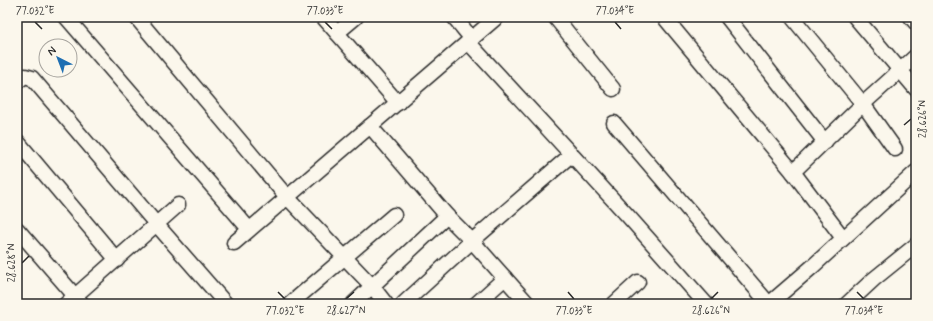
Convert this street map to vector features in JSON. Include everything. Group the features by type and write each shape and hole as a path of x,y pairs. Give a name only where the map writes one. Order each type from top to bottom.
{"street":[{"path":"66,17 249,230"},
{"path":"136,17 287,197 372,286 386,304"},
{"path":"323,17 398,102"},
{"path":"337,33 356,17"},
{"path":"454,17 470,40 706,304"},
{"path":"234,243 497,17"},
{"path":"555,17 613,89"},
{"path":"664,17 793,172 843,238"},
{"path":"727,17 825,142"},
{"path":"792,17 863,104 895,149"},
{"path":"855,17 916,89"},
{"path":"911,17 916,23"},
{"path":"793,172 863,104 916,56"},
{"path":"17,82 25,76 32,78 156,225 226,304"},
{"path":"614,123 769,304 916,172"},
{"path":"370,126 447,216 472,241 528,304"},
{"path":"17,141 117,260"},
{"path":"403,304 472,241 572,155"},
{"path":"17,229 74,301 178,205"},
{"path":"290,304 394,215"},
{"path":"353,304 447,216"},
{"path":"847,304 874,279 916,245"},
{"path":"476,304 505,278"},
{"path":"614,304 638,282"}]}
